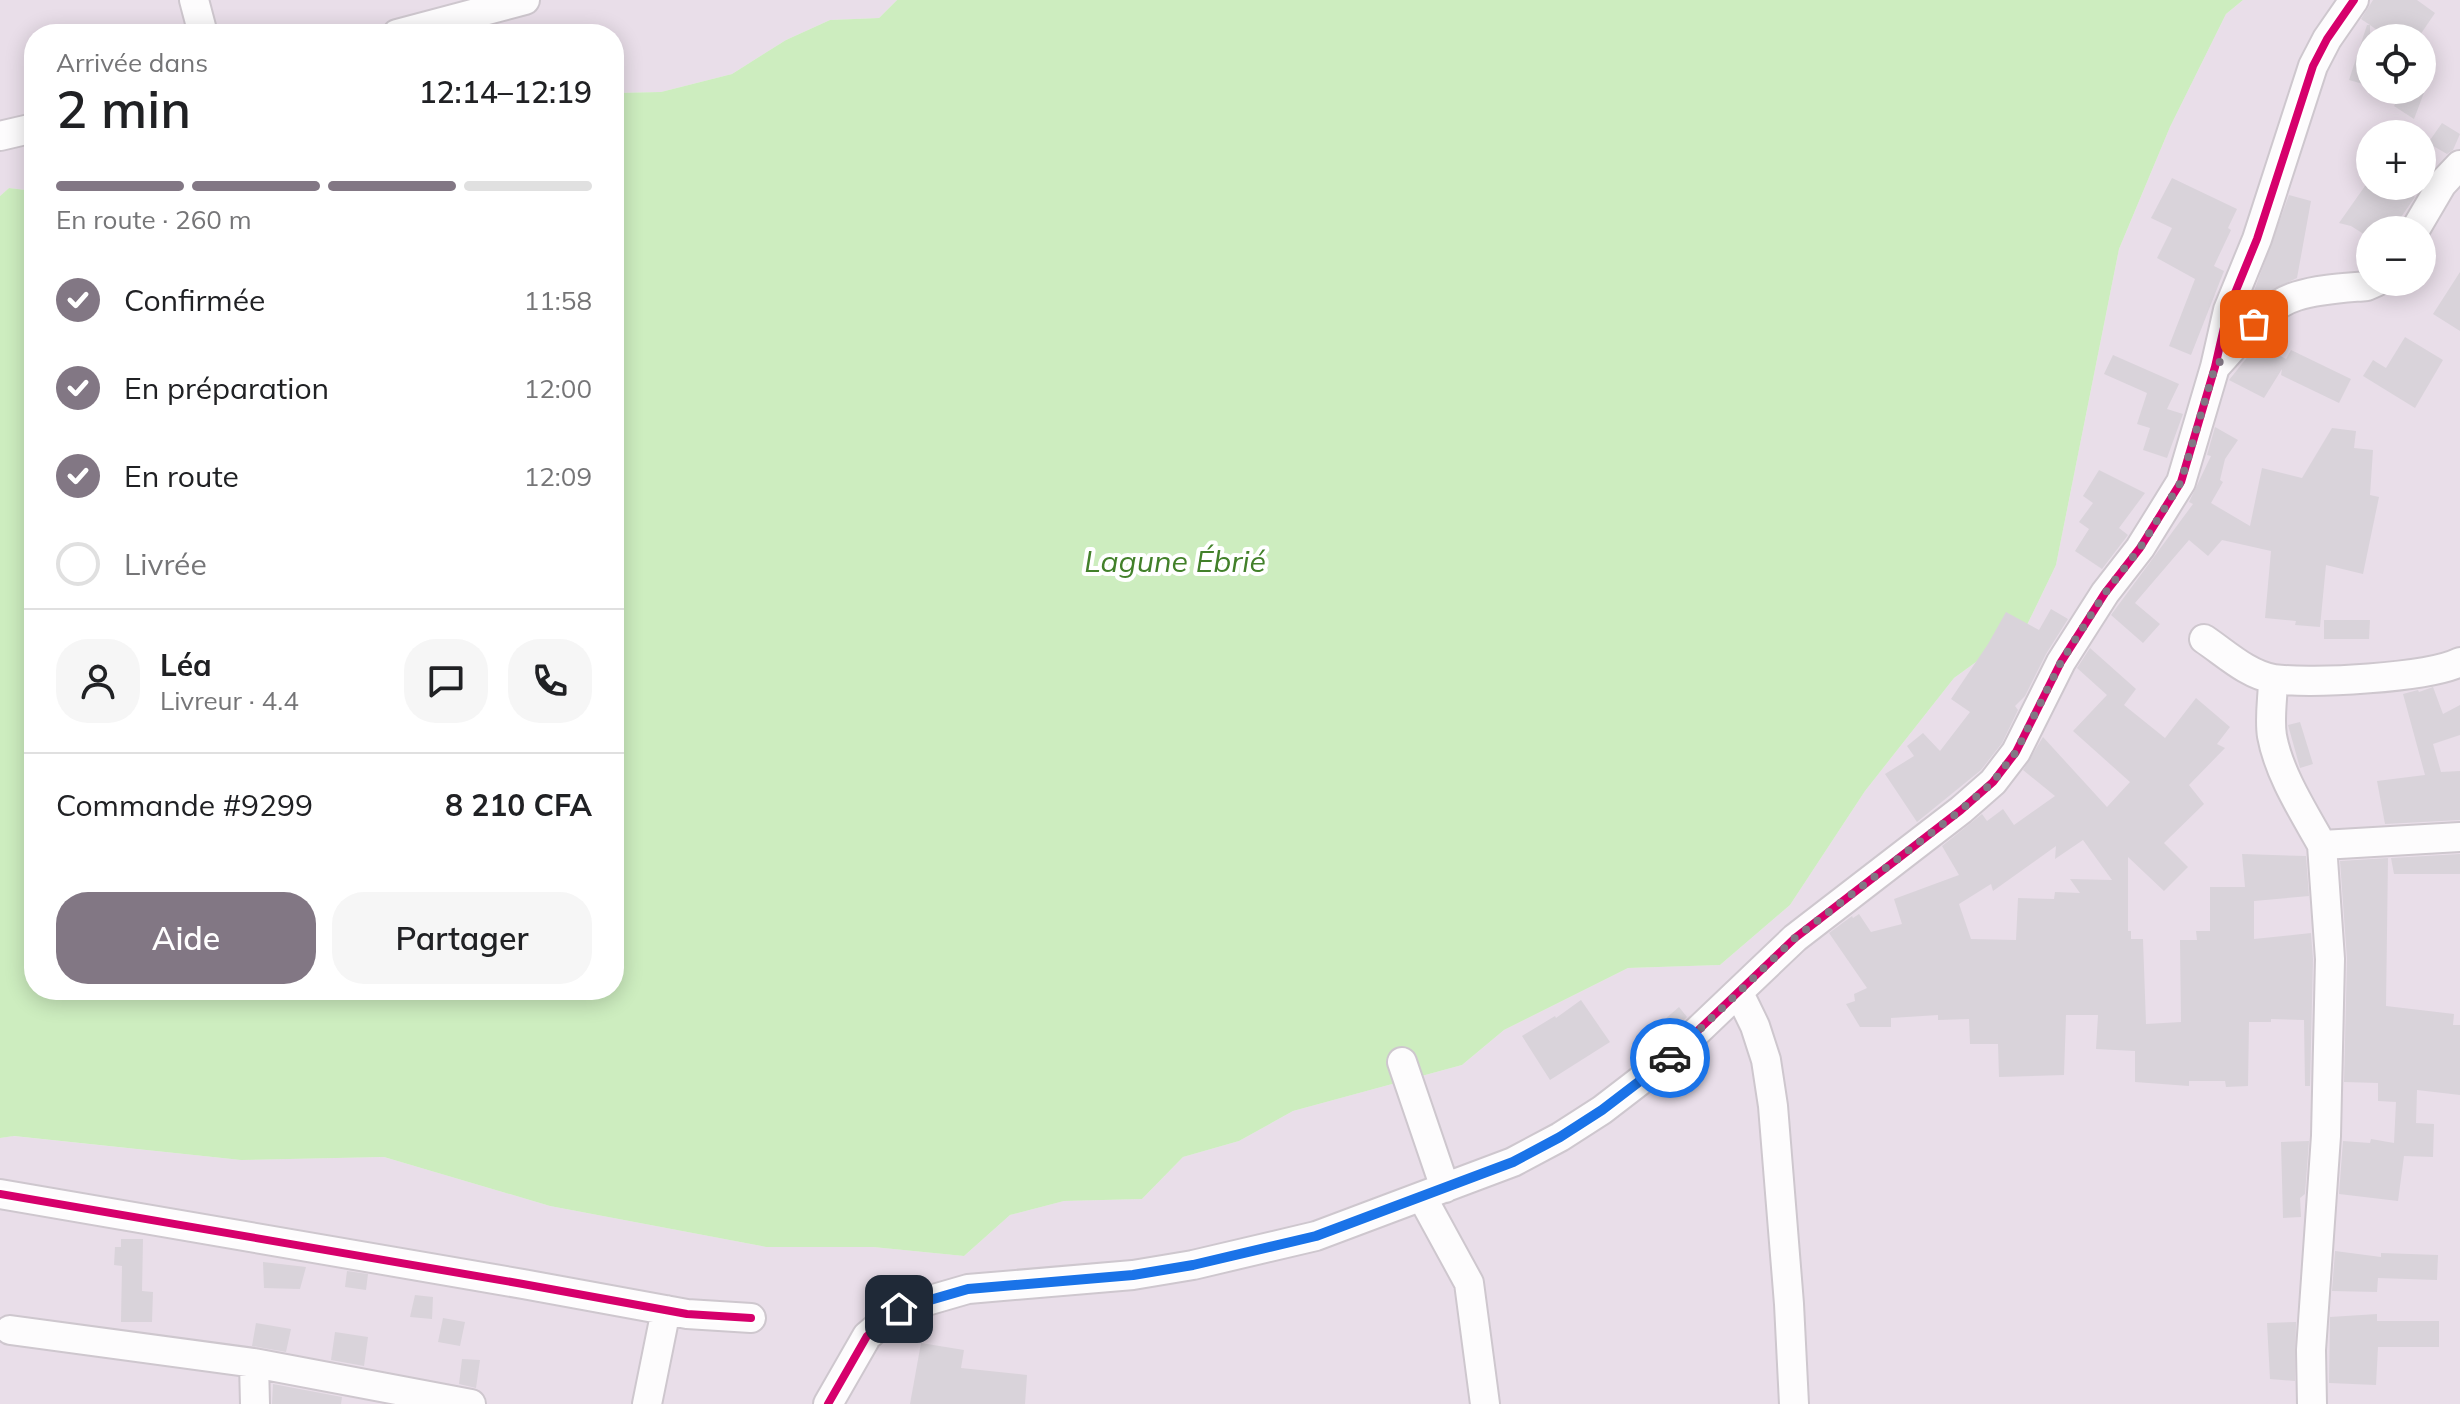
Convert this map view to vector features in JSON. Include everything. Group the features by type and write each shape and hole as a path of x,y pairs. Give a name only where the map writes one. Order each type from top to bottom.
{"street":[{"path":"194,0 200,24"},
{"path":"435,24 525,0"},
{"path":"828,1404 867,1336 899,1309 968,1289 1133,1275 1193,1265 1316,1236 1513,1162 1560,1137 1602,1110 1667,1060 1795,938 1993,782 2016,752 2061,662 2105,593 2140,548 2181,482 2215,367 2228,310 2257,239 2313,66 2354,0"},
{"path":"0,136 24,130"},
{"path":"2423,216 2442,184 2460,165"},
{"path":"2215,367 2254,324 2294,296 2356,285"},
{"path":"2204,639 2251,671 2273,679 2356,679 2445,669 2460,662"},
{"path":"2273,679 2271,732 2275,749 2295,796 2322,845 2330,974 2326,1136 2311,1350 2312,1404"},
{"path":"2322,845 2460,837"},
{"path":"1739,993 1755,1026 1766,1060 1773,1106 1794,1404"},
{"path":"1402,1062 1433,1192 1469,1283 1485,1404"},
{"path":"0,1194 687,1314 751,1318"},
{"path":"647,1404 666,1310"},
{"path":"10,1330 254,1363 471,1404"},
{"path":"254,1363 255,1404"}],"shaded area":[{"path":"0,0 897,0 879,18 830,20 786,40 732,74 661,92 624,93 624,24 24,24 24,190 9,188 0,196"},
{"path":"2243,0 2460,0 2460,1404 0,1404 0,1138 13,1136 241,1160 384,1157 550,1206 766,1247 873,1247 964,1256 1010,1215 1064,1201 1142,1199 1183,1157 1239,1141 1293,1111 1462,1065 1504,1030 1628,968 1720,965 1790,905 1865,791 1954,678 2027,625 2056,565 2119,249 2170,127 2226,14"}],"water":[{"name":"Lagune Ébrié","path":"897,0 2243,0 2226,14 2170,127 2119,249 2056,565 2027,625 1954,678 1865,791 1790,905 1720,965 1628,968 1504,1030 1462,1065 1293,1111 1239,1141 1183,1157 1142,1199 1064,1201 1010,1215 964,1256 873,1247 766,1247 550,1206 384,1157 241,1160 14,1136 0,1138 0,196 9,188 24,190 24,1000 624,1000 624,93 661,92 732,74 786,40 830,20 879,18"}],"building":[{"path":"2373,0 2417,0 2435,13 2428,24 2368,24 2361,19"},
{"path":"2356,59 2356,82 2349,80"},
{"path":"2395,104 2420,104 2414,119"},
{"path":"2442,123 2460,134 2453,150 2447,154 2436,148 2436,132"},
{"path":"2172,178 2237,209 2214,266 2224,271 2191,355 2169,346 2195,279 2157,258 2172,228 2151,218"},
{"path":"2289,195 2311,201 2297,278 2262,295 2254,291"},
{"path":"2356,199 2413,200 2402,216 2356,216 2356,229 2339,223"},
{"path":"2460,272 2460,331 2433,314"},
{"path":"2405,337 2443,360 2415,408 2363,376 2373,360 2386,368"},
{"path":"2258,344 2286,359 2291,350 2351,379 2339,403 2281,375 2282,369 2264,398 2229,380"},
{"path":"2113,355 2179,384 2167,409 2183,414 2167,458 2143,450 2150,428 2137,424 2147,393 2104,374"},
{"path":"2215,427 2238,440 2225,459 2220,480 2223,482 2211,503 2250,526 2262,468 2302,478 2332,428 2356,431 2354,448 2373,450 2370,495 2379,497 2363,574 2326,565 2320,627 2295,625 2296,621 2265,618 2271,551 2222,540 2208,556 2189,540 2135,603 2160,624 2143,643 2111,615 2193,504 2189,502 2211,456 2207,455"},
{"path":"2099,470 2145,493 2119,528 2128,535 2102,569 2075,551 2089,529 2079,522 2093,503 2083,496"},
{"path":"2051,609 2068,619 2025,696 2015,706 2018,710 2002,743 1981,770 1917,822 1885,774 1914,756 1907,746 1923,733 1940,751 1970,712 1951,699 2006,612 2039,630"},
{"path":"2324,620 2370,620 2369,639 2324,639"},
{"path":"2090,648 2136,689 2124,705 2165,738 2196,698 2230,727 2217,744 2225,748 2189,785 2204,804 2164,843 2188,867 2164,891 2128,857 2128,931 2131,931 2131,939 2143,939 2146,1024 2181,1022 2180,940 2197,940 2196,931 2210,931 2210,887 2245,887 2242,854 2306,856 2309,896 2254,901 2254,939 2311,933 2310,1086 2305,1086 2304,1020 2249,1022 2248,1086 2226,1087 2225,1081 2189,1081 2189,1086 2135,1082 2135,1051 2096,1049 2098,1015 2066,1015 2064,1075 1999,1077 1998,1044 1970,1044 1969,1019 1938,1020 1938,1015 1891,1018 1891,1027 1860,1027 1846,1004 1855,1001 1854,994 1867,988 1829,933 1859,914 1871,932 1902,924 1894,899 1959,875 1942,846 1982,814 1987,821 2003,809 2014,825 2055,796 2023,770 2043,737 2107,807 2130,782 2073,731 2107,695 2077,668","holes":["2083,840 2112,880 2070,879 2080,893 2055,892 2054,899 2018,898 2016,940 1971,939 1959,904 1991,884 1993,891 2056,846 2055,859"]},
{"path":"2433,687 2443,714 2460,705 2460,735 2433,744 2441,772 2460,771 2460,820 2385,824 2377,781 2425,775 2403,694"},
{"path":"2300,722 2313,764 2300,768 2288,725"},
{"path":"2460,854 2460,874 2394,874 2391,858"},
{"path":"2388,858 2386,1006 2454,1014 2453,1025 2460,1025 2460,1095 2417,1090 2416,1123 2434,1124 2433,1157 2404,1156 2398,1201 2339,1194 2343,1141 2370,1143 2371,1139 2394,1143 2396,1102 2378,1101 2378,1083 2344,1082 2347,959 2340,861"},
{"path":"1581,1000 1610,1042 1550,1080 1522,1036"},
{"path":"1679,1007 1687,1017 1667,1037 1657,1026"},
{"path":"2309,1141 2305,1194 2300,1198 2301,1217 2283,1218 2281,1142"},
{"path":"121,1239 143,1239 142,1291 153,1292 152,1322 121,1322 122,1266 114,1265 115,1247 121,1247"},
{"path":"2335,1251 2381,1257 2381,1253 2438,1255 2437,1280 2378,1278 2377,1292 2332,1291"},
{"path":"263,1262 306,1267 300,1289 264,1288"},
{"path":"347,1271 368,1274 366,1290 345,1287"},
{"path":"415,1295 433,1297 432,1319 410,1317"},
{"path":"2377,1314 2377,1321 2439,1321 2439,1347 2378,1347 2376,1385 2329,1383 2330,1317"},
{"path":"443,1318 465,1322 460,1346 438,1342"},
{"path":"2296,1322 2295,1381 2270,1379 2267,1323"},
{"path":"256,1323 291,1329 286,1352 252,1346"},
{"path":"335,1332 368,1337 364,1366 331,1360"},
{"path":"921,1343 964,1350 961,1368 1027,1375 1025,1404 910,1404"},
{"path":"462,1359 480,1360 476,1388 459,1384"},
{"path":"273,1384 342,1397 341,1404 272,1404"}],"cycle path":[{"path":"828,1404 867,1336 899,1309 968,1289 1133,1275 1193,1265 1316,1236 1513,1162 1560,1137 1602,1110 1667,1060 1795,938 1993,782 2016,752 2061,662 2105,593 2140,548 2181,482 2215,367 2228,310 2257,239 2313,66 2354,0"},
{"path":"0,1194 687,1314 751,1318"}],"way so far":[{"path":"1670,1058 1795,938 1993,782 2016,752 2061,662 2105,593 2140,548 2181,482 2215,367 2254,324"}],"route":[{"path":"899,1309 968,1289 1133,1275 1193,1265 1316,1236 1513,1162 1602,1110 1670,1058"}]}
